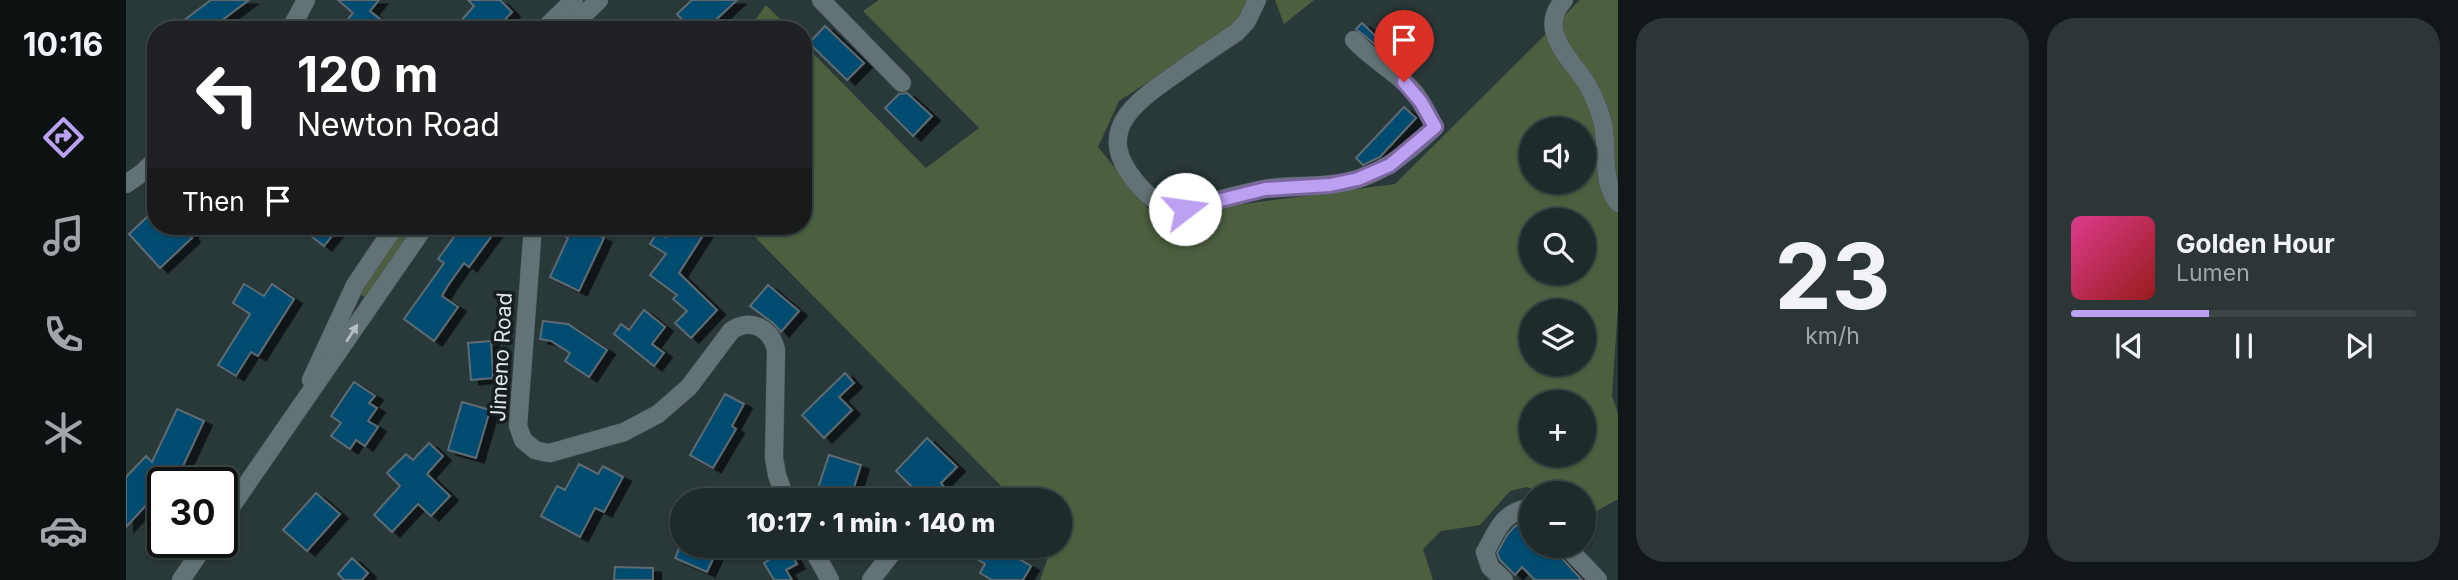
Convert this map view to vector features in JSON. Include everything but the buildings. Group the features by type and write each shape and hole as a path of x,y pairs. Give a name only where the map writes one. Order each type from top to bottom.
{"street":[{"path":"295,21 306,0"},
{"path":"552,21 574,0"},
{"path":"577,21 599,0"},
{"path":"821,0 902,83"},
{"path":"1257,0 1250,16 1237,32 1142,97 1125,116 1118,137 1122,160 1136,183 1165,207 1185,209 1265,189 1345,183 1390,165 1420,141 1435,127 1421,102 1404,82 1365,52 1354,40"},
{"path":"1564,0 1555,14 1553,32 1596,102 1606,139 1609,186 1618,203"},
{"path":"126,184 147,168"},
{"path":"298,408 355,285 389,235"},
{"path":"238,496 419,235"},
{"name":"Jimeno Road","path":"532,235 518,425 523,440 535,450 550,453 624,432 658,414 690,387 730,331 737,327 754,325 770,334 776,350 774,458 783,488"},
{"path":"1504,580 1490,567 1485,552 1500,524 1519,509"},
{"path":"181,580 196,558"},
{"path":"818,558 830,580"},
{"path":"871,580 889,558"},
{"path":"1577,558 1598,580"}],"green space":[{"path":"879,0 1250,0 1231,28 1119,101 1098,147 1154,216 1395,184 1580,0 1618,0 1618,306 1612,396 1618,414 1618,499 1596,511 1596,481 1519,481 1519,489 1510,491 1480,525 1441,531 1423,549 1433,580 1040,580 1048,558 1072,558 1072,488 1003,488 753,235 812,235 812,52 926,168 979,128 863,11"},
{"path":"1275,0 1314,0 1284,24"},
{"path":"766,5 782,21 754,21"},
{"path":"395,235 413,235 367,298 359,294"}],"route":[{"path":"1185,209 1265,189 1345,183 1390,165 1435,127 1421,102 1404,82"}]}
